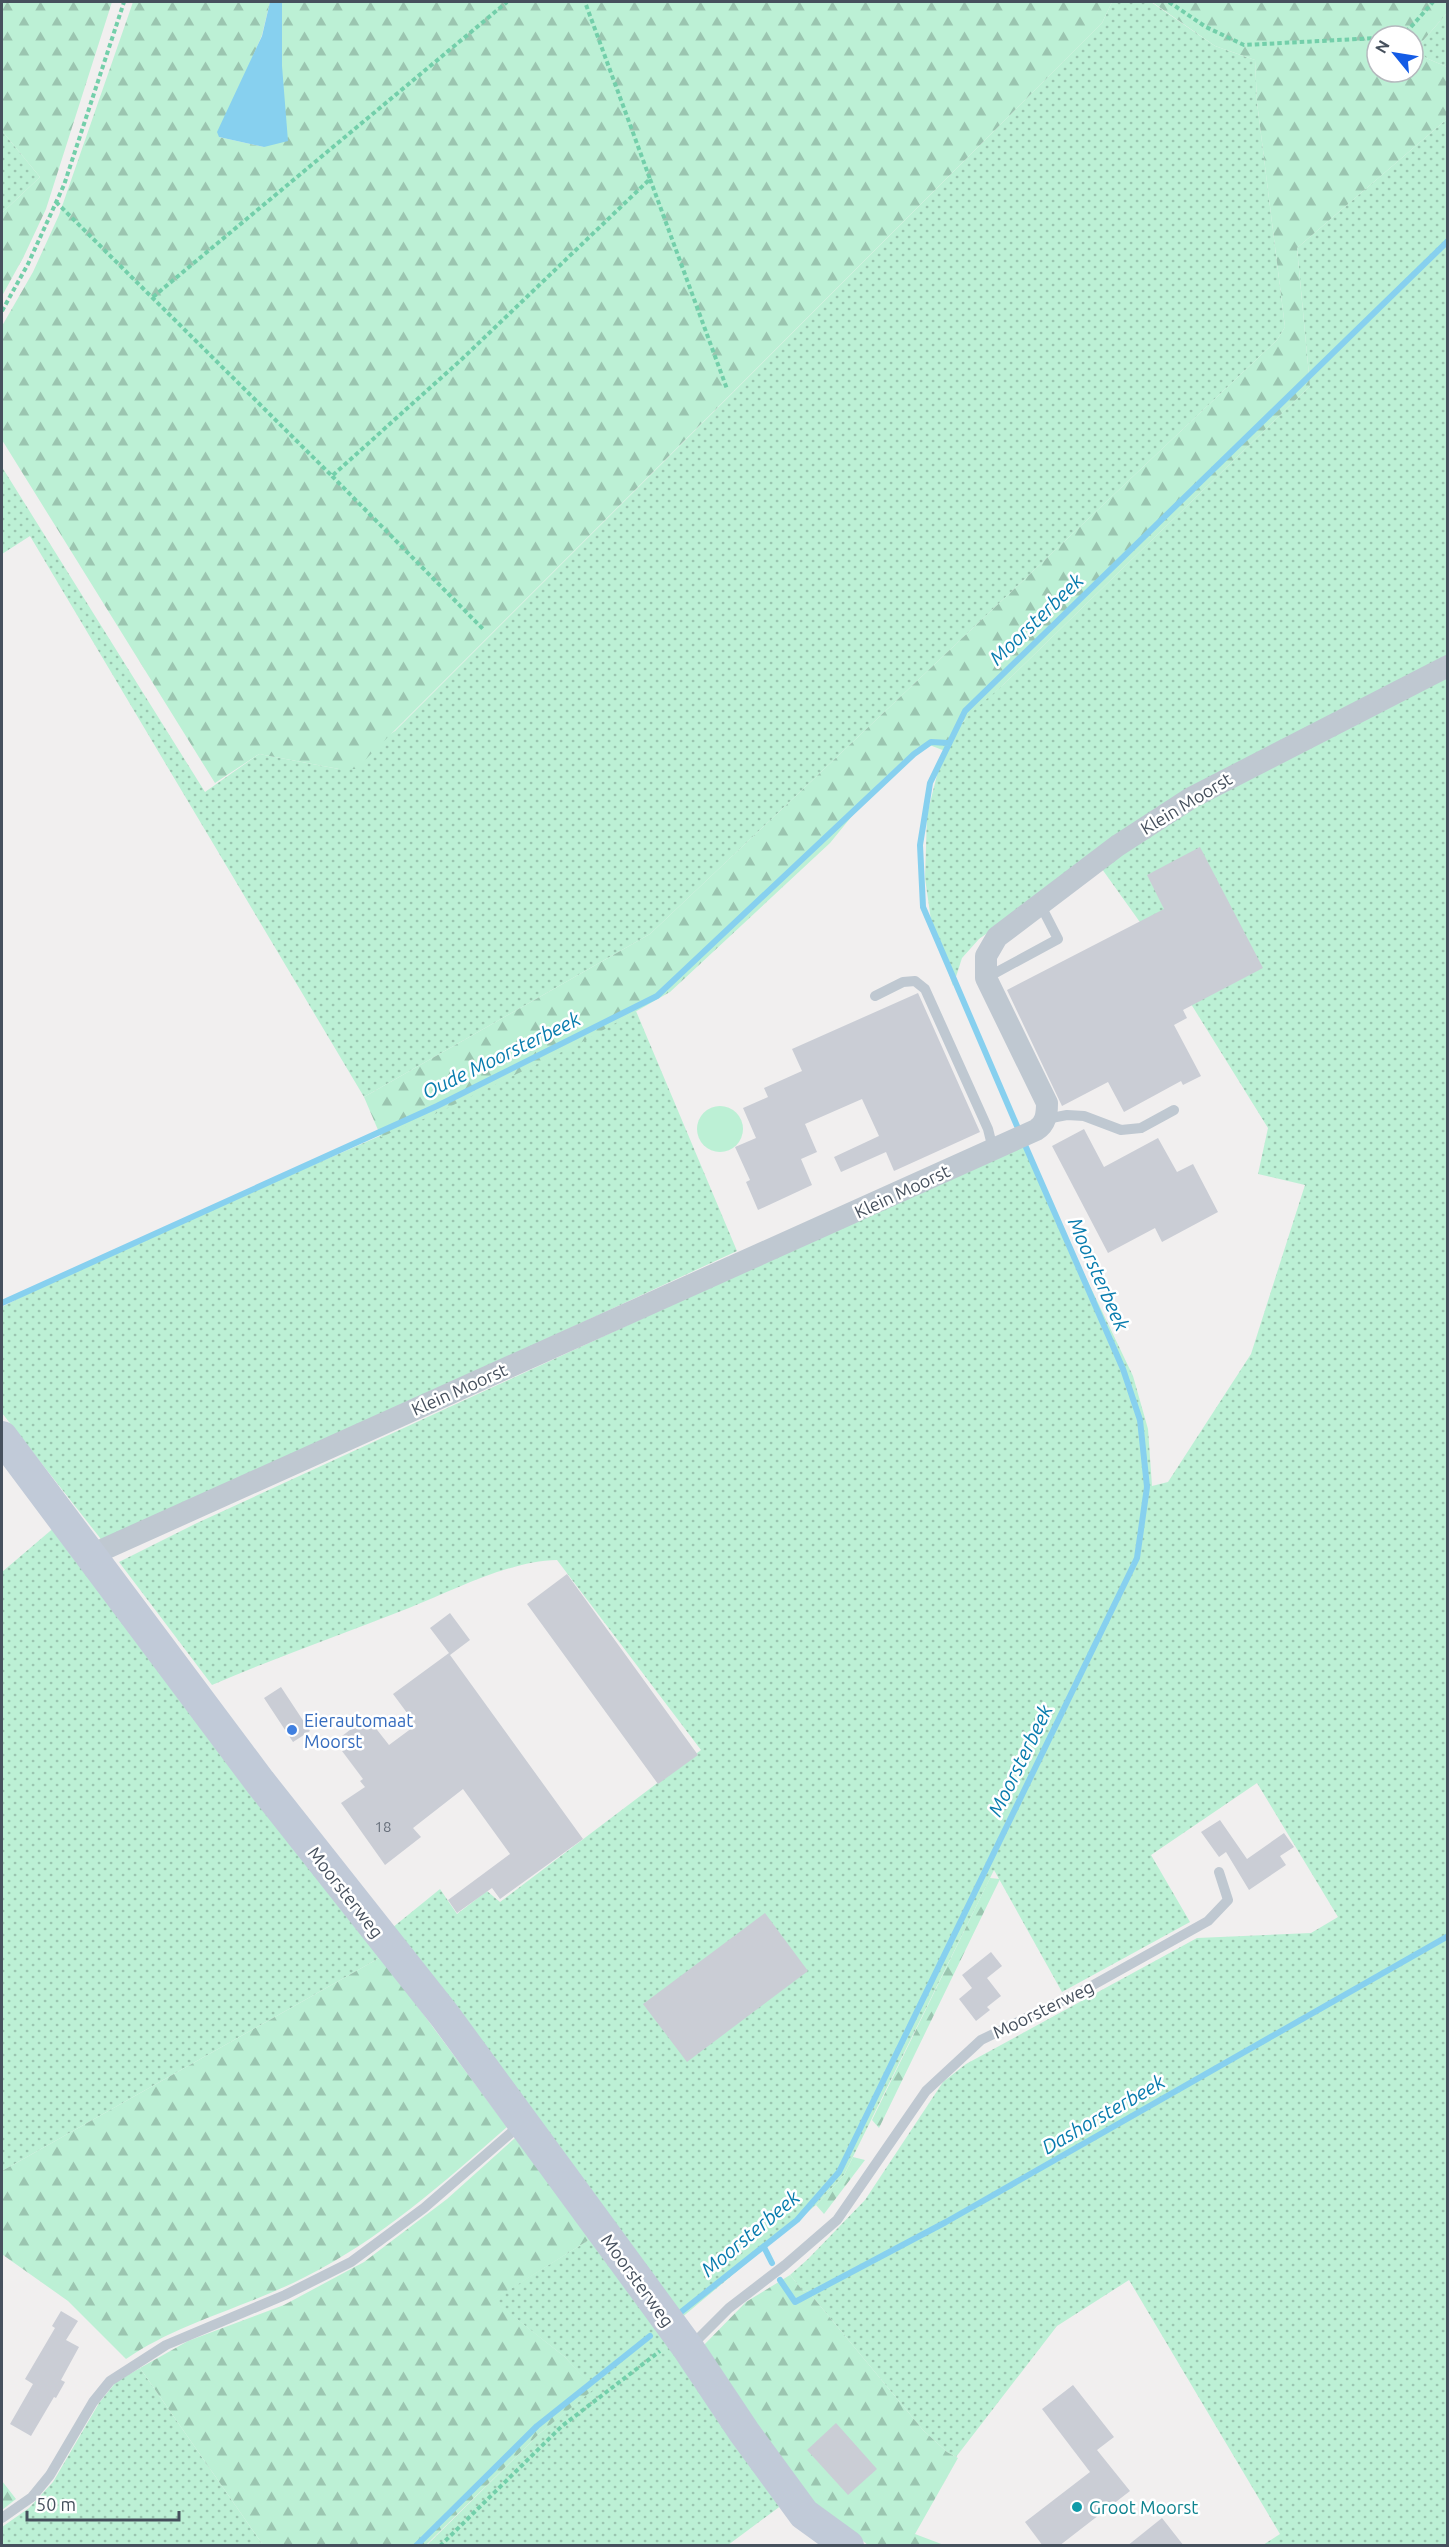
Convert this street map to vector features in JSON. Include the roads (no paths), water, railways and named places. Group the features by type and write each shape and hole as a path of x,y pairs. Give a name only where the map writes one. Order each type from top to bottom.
{"street":[{"name":"Klein Moorst","path":"986,978 986,956 997,937 1117,846 1191,798 1448,666"},
{"path":"986,978 1047,1103 1046,1119"},
{"name":"Klein Moorst","path":"91,1555 1036,1130 1046,1119"},
{"name":"Moorsterweg","path":"2,1437 260,1782 444,2016 523,2122 684,2342 744,2432 804,2514 848,2546"}],"lane":[{"path":"986,978 1058,939 1040,904"},
{"path":"875,996 903,982 915,981 925,989 988,1129 993,1149"},
{"path":"1046,1119 1067,1115 1084,1116 1121,1130 1141,1128 1174,1110"},
{"name":"Moorsterweg","path":"684,2342 785,2265 837,2220 926,2091 981,2040 1086,1989 1208,1921 1228,1900 1219,1872"},
{"path":"2,2518 32,2497 50,2475 93,2402 110,2381 166,2345 285,2295 351,2262 424,2208 523,2122"}],"water":[{"path":"270,2 282,2 282,66 288,141 264,147 219,137 217,132 262,36"}],"waterway":[{"name":"Moorsterbeek","path":"1017,1126 923,907 920,845 930,783 965,711 1448,241"},
{"name":"Oude Moorsterbeek","path":"2,1303 437,1106 657,996 914,754 931,742 949,743"},
{"name":"Moorsterbeek","path":"676,2316 797,2220 839,2172 1137,1558 1147,1487 1140,1420 1123,1369 1025,1145"},
{"name":"Dashorsterbeek","path":"780,2280 795,2302 946,2222 1448,1936"},
{"name":"Dashorsterbeek","path":"764,2247 772,2263"},
{"name":"Moorsterbeek","path":"416,2546 537,2426 650,2336"}],"place":[{"name":"Eierautomaat Moorst","path":"292,1730"},
{"name":"Groot Moorst","path":"1077,2507"}]}
